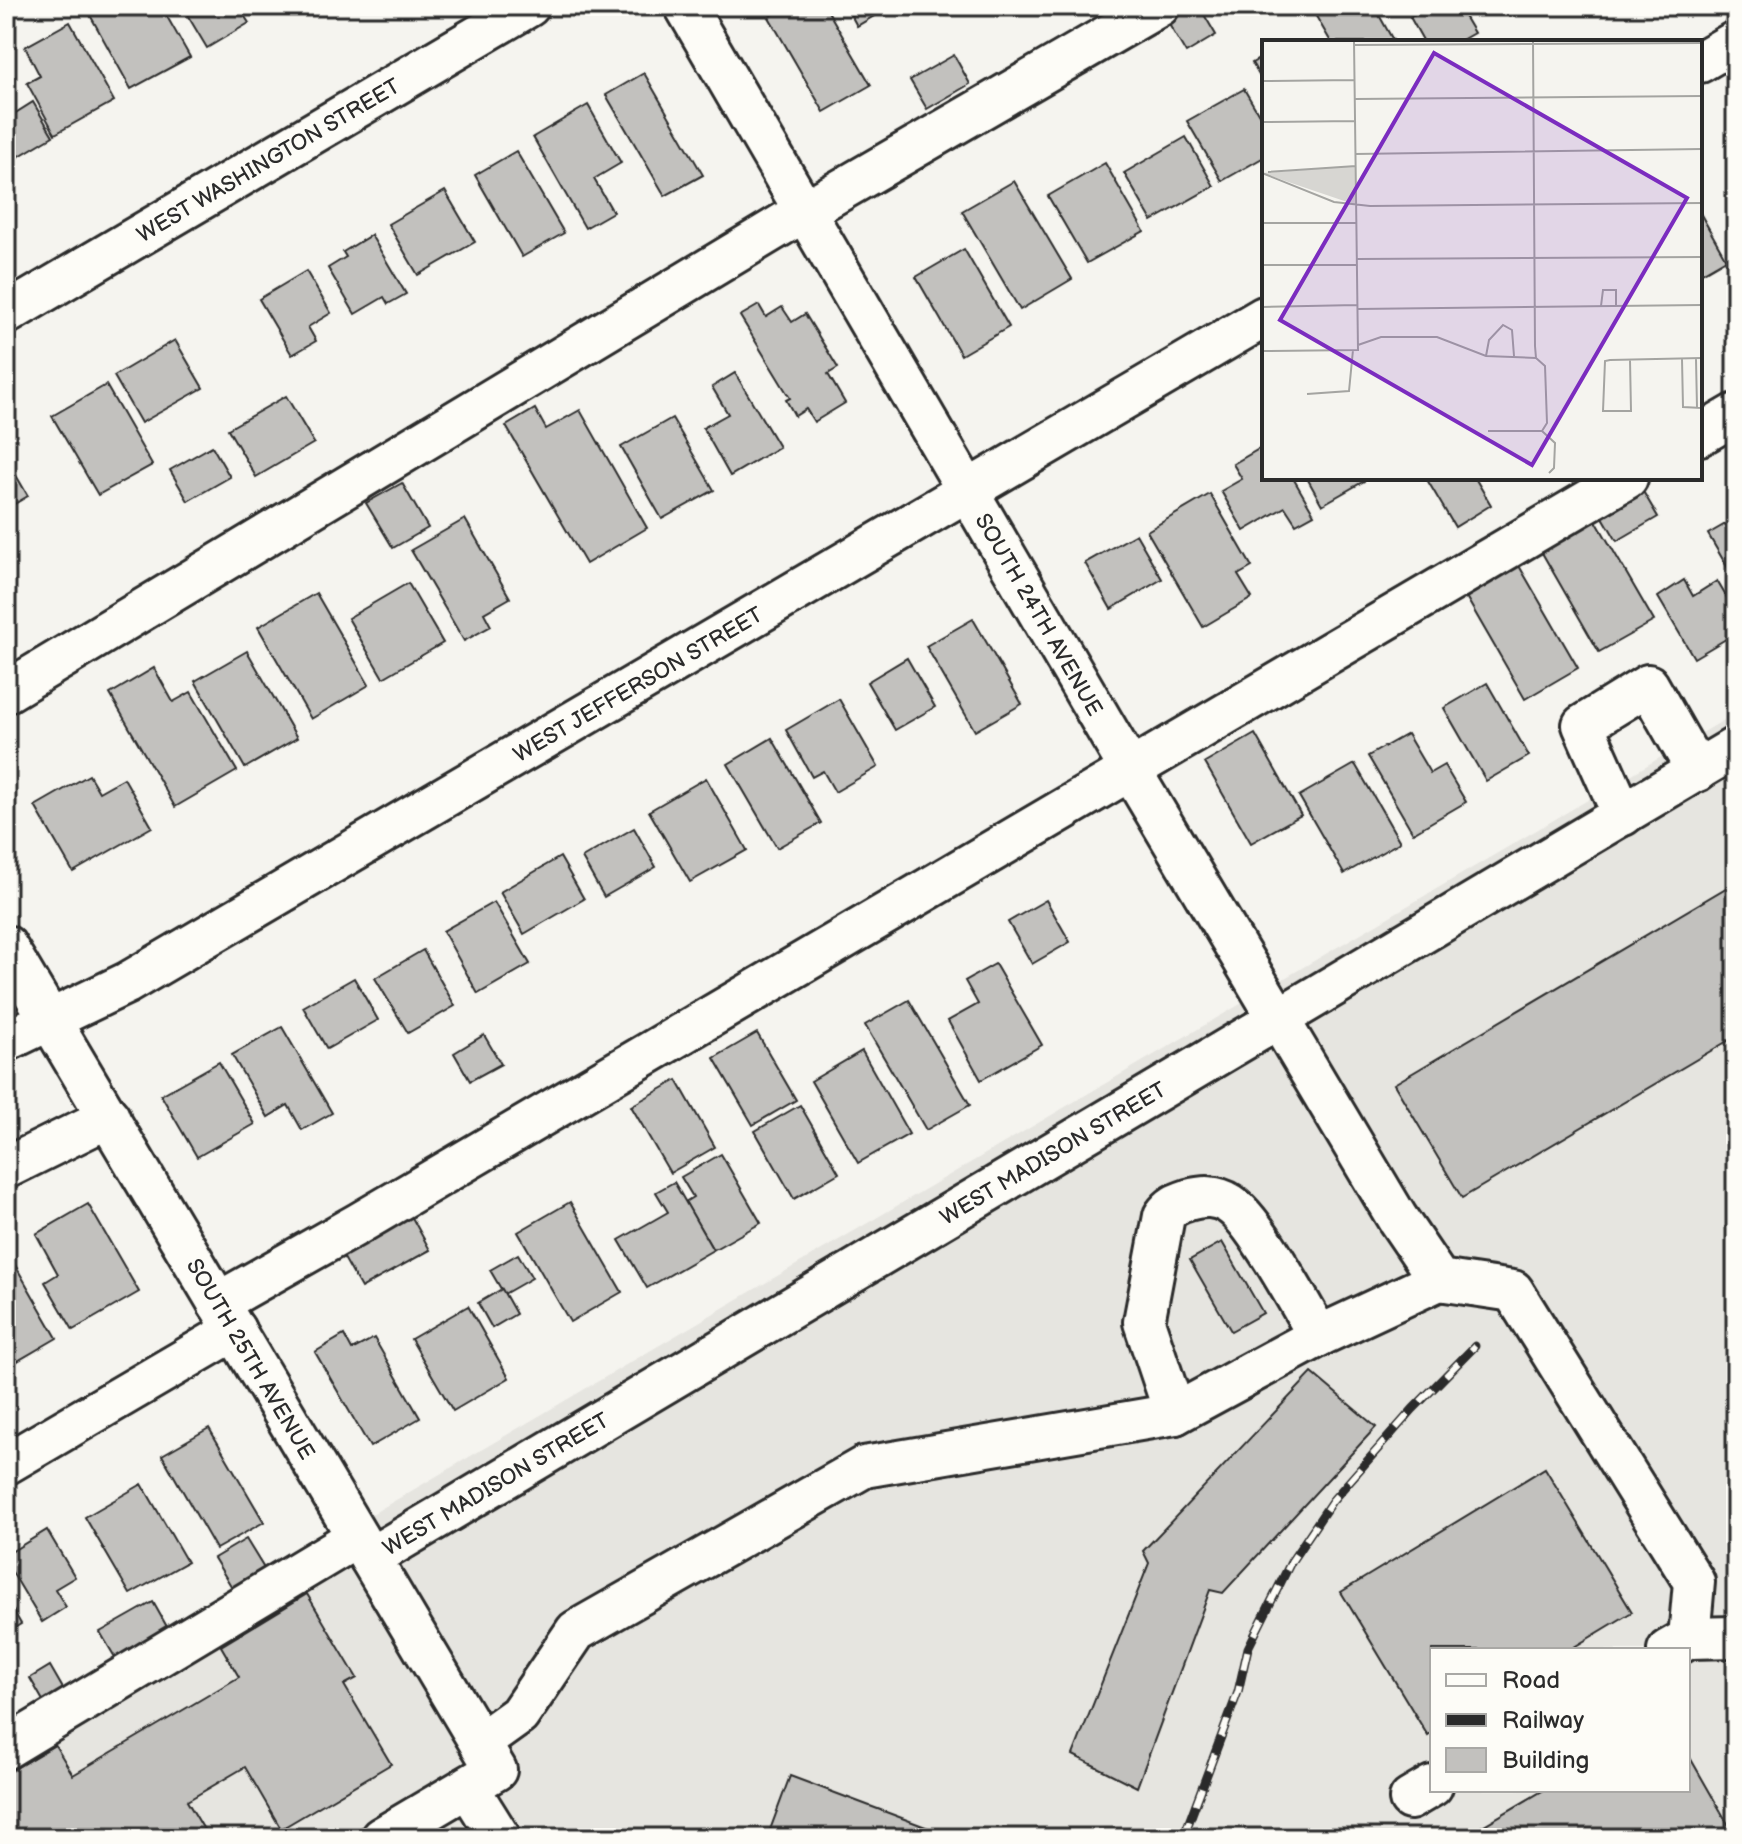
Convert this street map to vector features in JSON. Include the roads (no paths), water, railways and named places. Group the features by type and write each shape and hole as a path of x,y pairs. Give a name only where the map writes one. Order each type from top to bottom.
{"street":[{"name":"WEST WASHINGTON STREET","path":"6,314 529,6"},
{"name":"SOUTH 24TH AVENUE","path":"685,6 1131,771 1397,1218 1439,1280"},
{"path":"6,692 803,212 1159,6"},
{"path":"1702,61 1736,41"},
{"name":"WEST JEFFERSON STREET","path":"6,1041 127,983 1262,318"},
{"path":"1702,434 1736,414"},
{"path":"6,1464 226,1317 358,1224 1624,480"},
{"path":"1623,815 1583,725 1648,685 1697,771"},
{"name":"WEST MADISON STREET","path":"6,1748 364,1547 1279,1018 1736,747"},
{"name":"SOUTH 25TH AVENUE","path":"6,946 364,1547 481,1766 500,1838"},
{"path":"6,1168 109,1117"},
{"path":"1175,1414 1144,1322 1164,1216 1172,1205 1215,1196 1231,1204 1251,1226 1319,1336"},
{"path":"381,1838 481,1766 576,1631 864,1467 1175,1414 1319,1336 1439,1280 1513,1291 1694,1582 1678,1644 1736,1637"}],"railway":[{"path":"1183,1838 1238,1692 1248,1648 1291,1562 1332,1501 1413,1409 1475,1346"}]}
